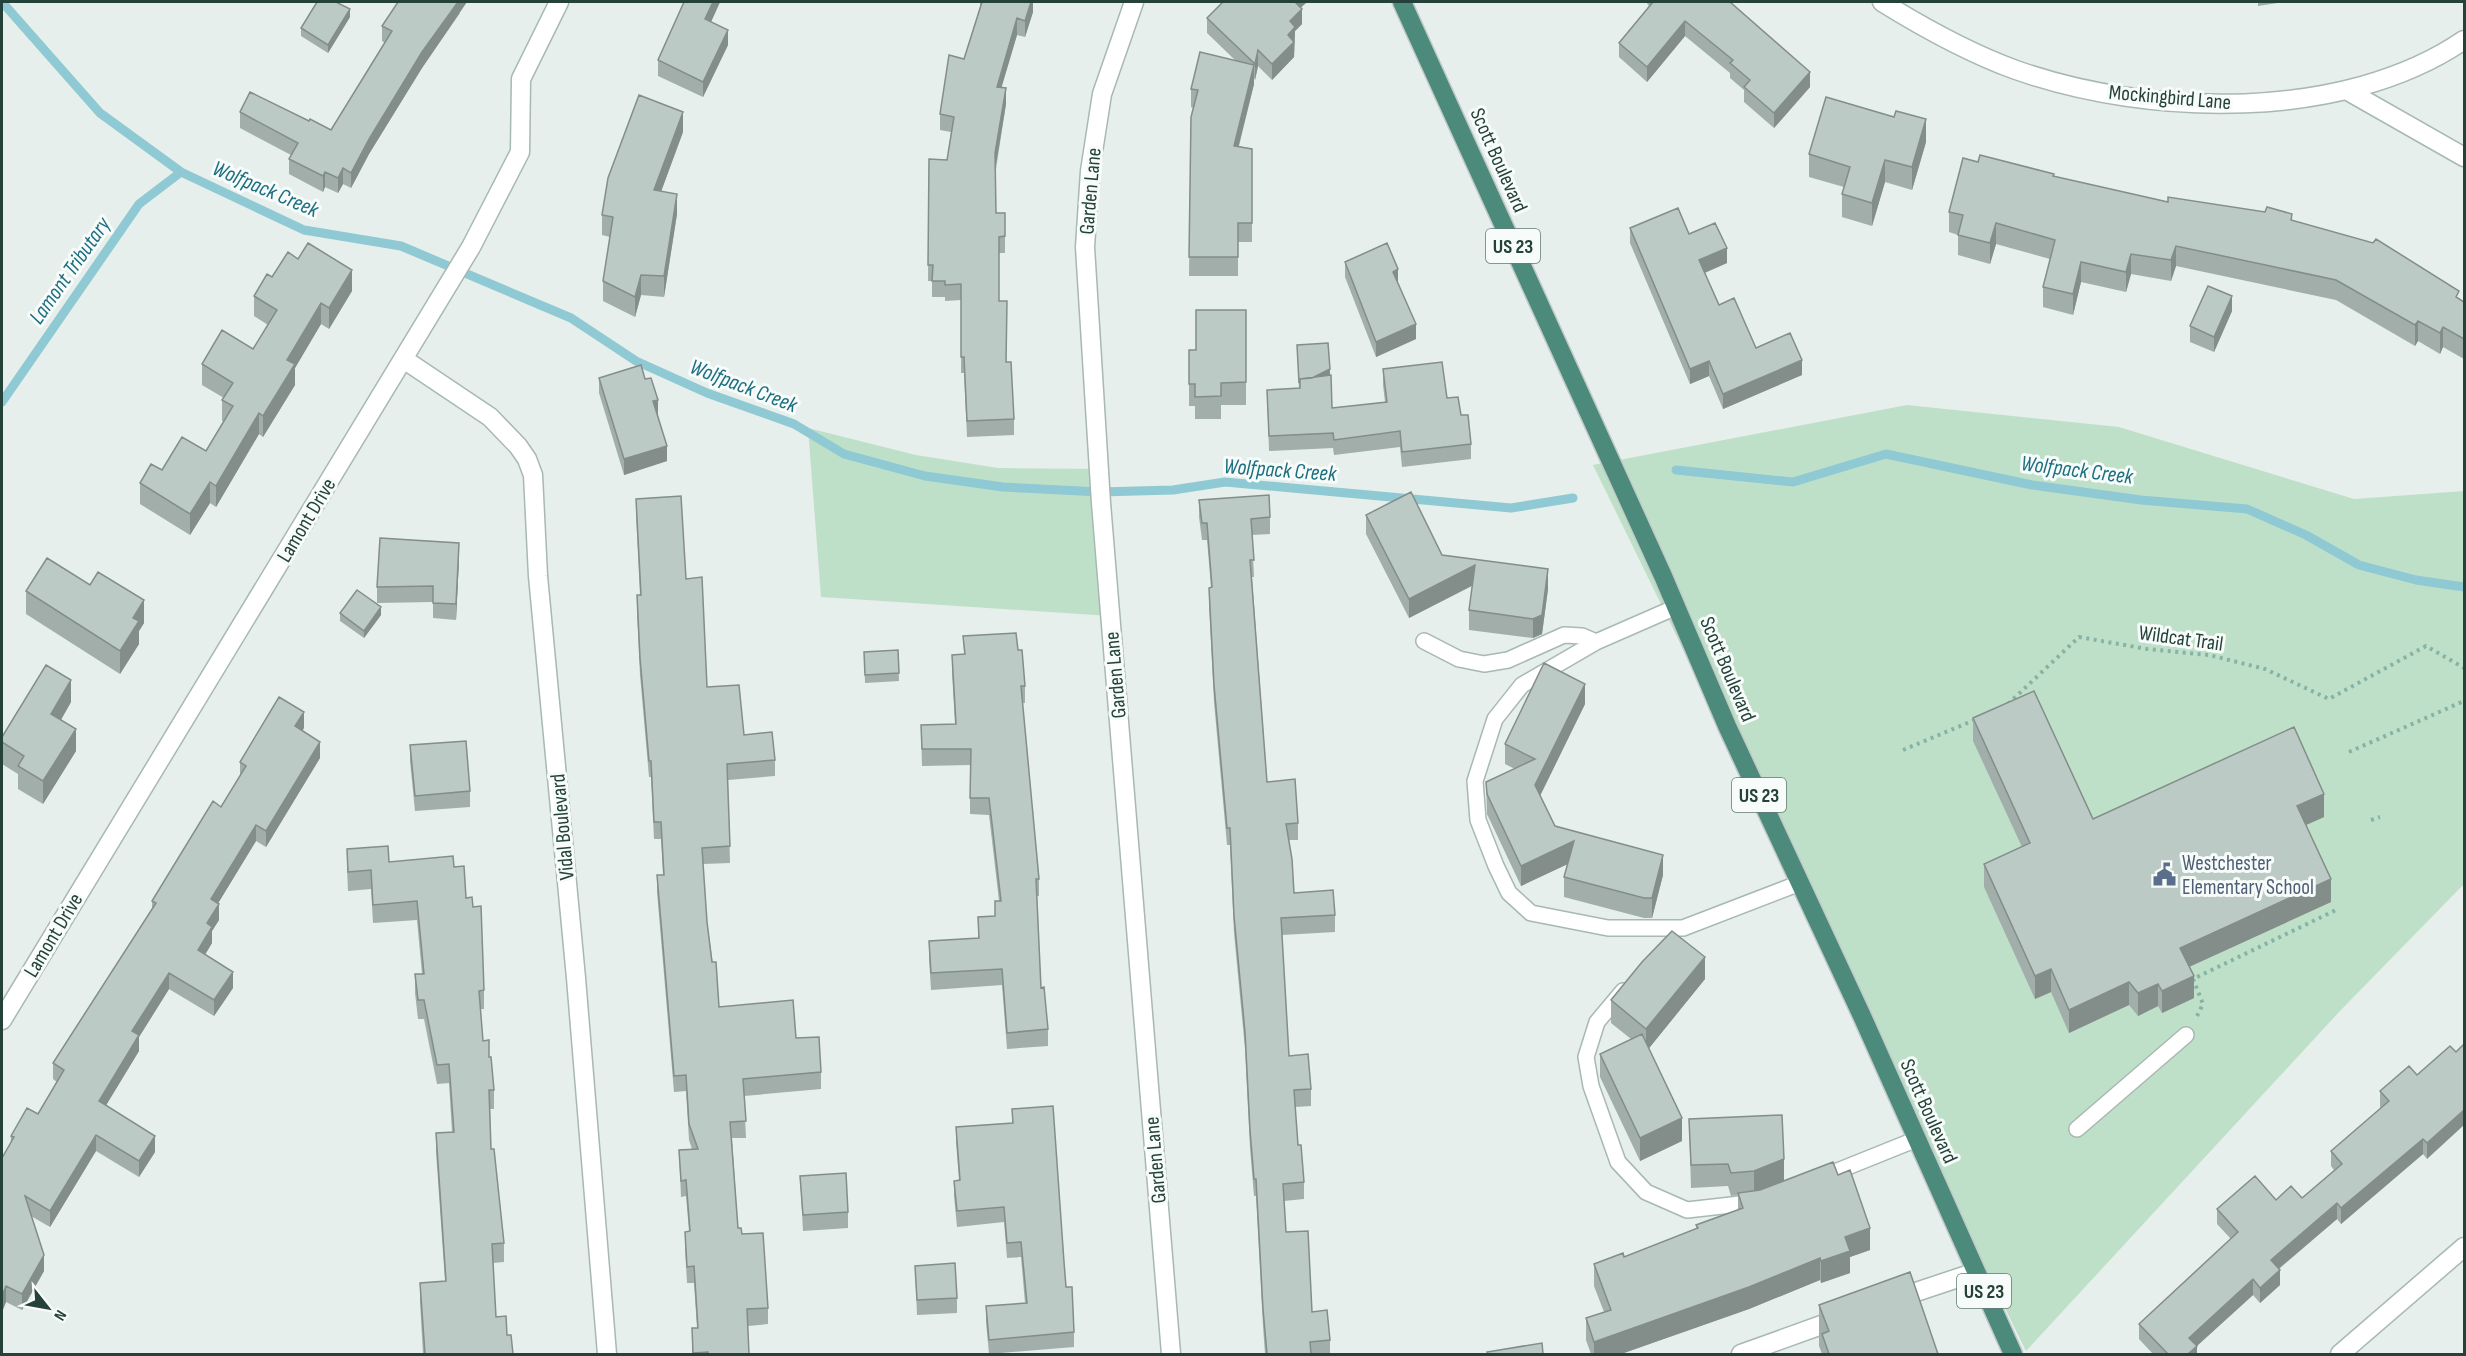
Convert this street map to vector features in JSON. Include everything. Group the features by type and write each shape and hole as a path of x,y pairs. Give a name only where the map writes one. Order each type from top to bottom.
{"highway":[{"name":"Scott Boulevard","path":"1402,2 1676,607 1727,726 2013,1354"}],"street":[{"name":"Lamont Drive","path":"2,1020 405,360 471,247 519,152 521,78 559,2"},
{"name":"Garden Lane","path":"1134,2 1102,94 1090,171 1085,247 1099,482 1171,1354"},
{"name":"Mockingbird Lane","path":"1882,2 1979,54 2016,70 2093,91 2187,102 2238,103 2292,100 2348,91 2419,67 2464,40"},
{"path":"2348,91 2464,157"},
{"name":"Vidal Boulevard","path":"405,360 490,417 518,446 527,459 533,476 538,576 576,978 607,1354"},
{"path":"2340,1354 2464,1247"},
{"path":"1879,1305 1976,1272"},
{"path":"1741,1354 1772,1348 1857,1312"}],"lane":[{"path":"1676,607 1596,642 1522,685 1495,719 1475,781 1478,820 1496,866 1509,893 1531,913 1608,928 1683,928 1800,883"},
{"path":"1424,641 1459,659 1484,664 1508,660 1564,635 1582,636 1596,642"},
{"path":"1672,940 1683,928"},
{"path":"1635,978 1597,1022 1586,1057 1591,1086 1618,1162 1646,1192 1687,1210 1756,1203 1777,1195"},
{"path":"2077,1129 2186,1035"},
{"path":"1808,1183 1917,1139"}],"path":[{"name":"Wildcat Trail","path":"2004,707 2079,637 2147,649 2209,655 2265,669 2329,699 2426,646 2464,668"},
{"path":"2349,752 2464,701"},
{"path":"1903,750 1984,716"},
{"path":"2371,820 2380,816"},
{"path":"2186,1035 2203,1005 2193,980 2336,910"}],"green space":[{"path":"1907,405 2119,427 2354,499 2464,491 2464,884 2339,1012 2026,1351 1593,465"},
{"path":"808,428 916,455 998,468 1102,469 1110,616 821,597"}],"building":[{"path":"317,2 336,2 350,9 328,45 301,28"},
{"path":"398,2 458,2 422,52 351,173 343,168 338,178 325,172 323,176 289,159 298,143 240,112 250,92 331,130 392,31 382,26"},
{"path":"684,2 713,2 705,19 728,30 703,82 658,60"},
{"path":"982,2 1031,2 1025,21 1017,18 997,87 1006,88 995,153 996,213 1005,213 1005,236 999,237 999,301 1007,301 1006,362 1011,362 1014,419 967,421 964,357 961,357 961,284 945,285 945,281 932,281 933,265 928,265 929,159 947,160 954,117 940,114 949,55 964,59"},
{"path":"1223,2 1295,2 1302,9 1290,21 1295,27 1288,35 1294,42 1272,64 1258,50 1255,64 1207,18"},
{"path":"1653,2 1730,2 1810,72 1774,113 1744,87 1750,80 1730,63 1733,60 1685,21 1647,67 1619,43"},
{"path":"1200,52 1254,65 1234,146 1252,149 1252,223 1238,223 1238,257 1189,257 1191,117 1198,90 1191,89"},
{"path":"639,95 683,112 654,190 677,194 664,276 641,275 635,297 603,281 613,217 602,215 608,178"},
{"path":"1826,97 1894,117 1896,111 1926,119 1912,167 1885,160 1872,203 1842,194 1850,167 1809,154"},
{"path":"1980,155 2054,174 2053,176 2168,202 2168,197 2265,212 2267,207 2292,214 2291,220 2373,243 2376,239 2459,291 2456,297 2464,302 2464,339 2443,327 2440,333 2418,321 2415,325 2336,280 2176,246 2171,260 2131,254 2126,272 2081,262 2073,294 2043,287 2055,240 1996,223 1990,243 1958,235 1963,215 1949,212 1963,158 1978,162"},
{"path":"1678,208 1689,234 1715,223 1727,248 1699,260 1719,305 1734,298 1756,348 1790,333 1802,360 1723,394 1709,361 1690,369 1630,228"},
{"path":"308,243 352,270 329,308 321,303 287,360 295,364 263,416 259,413 216,486 210,482 190,514 140,483 151,464 162,470 182,437 206,451 233,406 222,400 233,383 202,364 222,330 253,349 277,310 254,296 267,274 272,277 288,252 298,259"},
{"path":"1387,243 1398,269 1393,272 1416,324 1376,342 1345,262"},
{"path":"2208,286 2232,296 2214,337 2190,326"},
{"path":"1196,310 1246,310 1246,382 1221,383 1221,396 1195,397 1195,384 1189,384 1189,350 1196,350"},
{"path":"1328,343 1330,369 1312,378 1300,379 1299,383 1297,345"},
{"path":"1442,362 1447,398 1458,397 1461,415 1468,415 1471,444 1402,452 1400,431 1334,440 1333,433 1269,436 1267,390 1300,388 1300,379 1331,375 1332,408 1387,402 1383,369"},
{"path":"641,365 645,379 651,378 658,400 653,401 667,446 624,459 599,378"},
{"path":"1411,492 1442,555 1548,569 1542,615 1533,619 1469,610 1475,565 1409,599 1366,515"},
{"path":"1269,495 1270,517 1251,519 1254,560 1250,560 1267,782 1295,779 1298,823 1286,824 1292,859 1294,893 1333,890 1335,915 1281,918 1289,1056 1308,1054 1311,1089 1294,1090 1298,1145 1301,1145 1304,1182 1283,1184 1286,1232 1308,1231 1312,1312 1327,1310 1330,1340 1310,1342 1311,1354 1267,1354 1245,1032 1234,916 1230,828 1227,828 1214,685 1209,588 1212,587 1207,523 1202,523 1199,500"},
{"path":"681,496 686,579 702,577 707,687 739,685 744,735 772,732 775,760 727,764 730,846 702,848 707,922 712,962 716,962 719,1007 793,1000 796,1038 819,1037 821,1072 743,1079 746,1121 730,1122 738,1228 741,1228 742,1234 763,1233 768,1308 747,1309 749,1354 693,1353 692,1328 698,1328 694,1266 687,1267 685,1232 690,1231 686,1180 681,1181 679,1150 698,1149 689,1124 686,1075 674,1076 657,875 664,875 661,822 654,822 637,595 641,595 636,499"},
{"path":"380,538 459,543 456,604 433,603 433,586 377,587"},
{"path":"47,558 90,585 98,572 144,600 133,618 139,621 120,651 26,591"},
{"path":"357,590 381,607 364,631 340,613"},
{"path":"1016,633 1018,650 1022,650 1025,686 1021,686 1039,879 1036,879 1041,988 1044,987 1048,1029 1007,1033 1002,969 931,973 929,941 979,938 978,917 995,916 995,901 1001,901 989,798 970,798 971,749 922,749 921,725 956,724 952,655 965,654 963,636"},
{"path":"898,650 899,673 865,675 864,652"},
{"path":"1544,663 1585,684 1535,785 1555,826 1663,855 1652,898 1644,898 1564,877 1574,841 1521,866 1487,794 1486,782 1535,759 1505,744"},
{"path":"46,665 71,680 51,714 76,729 43,781 18,766 24,756 2,742 2,737"},
{"name":"Westchester Elementary School","path":"2034,691 2093,819 2294,727 2324,794 2297,806 2331,879 2180,948 2194,976 2162,991 2158,984 2138,993 2129,982 2069,1010 2051,969 2035,976 1984,864 2030,843 1973,718"},
{"path":"279,697 304,712 295,726 320,742 266,831 256,825 211,899 219,904 207,923 212,927 198,950 233,972 214,1000 169,973 132,1031 139,1035 99,1101 155,1136 139,1161 96,1135 50,1211 25,1196 44,1255 22,1294 6,1286 2,1296 2,1158 14,1137 11,1136 27,1108 38,1114 64,1070 53,1063 156,903 152,901 213,801 221,807 246,766 240,762"},
{"path":"466,741 470,791 415,796 410,745"},
{"path":"388,846 389,862 453,856 454,867 464,866 466,898 472,897 473,907 481,906 484,990 479,991 483,1041 489,1040 489,1057 491,1057 494,1090 489,1090 491,1149 494,1149 504,1243 492,1244 496,1317 506,1316 507,1335 511,1335 513,1354 425,1354 420,1283 446,1281 436,1133 454,1132 449,1064 437,1065 424,1000 418,1000 415,974 424,974 417,901 373,905 371,870 348,872 347,849"},
{"path":"1672,931 1705,957 1646,1029 1611,1000 1642,962"},
{"path":"1642,1034 1682,1118 1640,1138 1600,1054"},
{"path":"2464,1044 2464,1110 2427,1143 2423,1139 2341,1208 2337,1203 2271,1260 2280,1270 2260,1288 2253,1279 2189,1338 2197,1346 2188,1354 2168,1354 2139,1324 2238,1232 2217,1209 2255,1176 2276,1200 2291,1186 2302,1198 2342,1164 2331,1151 2389,1101 2380,1091 2409,1066 2417,1075 2450,1046 2456,1052"},
{"path":"1053,1106 1066,1287 1072,1287 1074,1332 989,1340 986,1306 1027,1303 1021,1242 1007,1243 1004,1207 957,1211 954,1181 960,1180 956,1127 1013,1123 1012,1109"},
{"path":"1782,1115 1784,1159 1754,1171 1731,1173 1728,1164 1691,1165 1689,1119"},
{"path":"1833,1162 1838,1175 1850,1170 1870,1228 1845,1237 1850,1251 1821,1261 1820,1258 1749,1287 1594,1342 1586,1318 1611,1310 1594,1264 1623,1253 1624,1257 1698,1228 1696,1225 1743,1208 1738,1193 1760,1190"},
{"path":"846,1173 848,1212 803,1215 800,1176"},
{"path":"955,1263 957,1298 917,1300 915,1266"},
{"path":"1910,1272 1938,1354 1829,1354 1822,1334 1829,1331 1819,1305"},
{"path":"1542,1343 1543,1354 1488,1354 1487,1352"}],"waterway":[{"name":"Wolfpack Creek","path":"2,2 100,113 181,172 304,230 401,246 571,318 636,361 707,393 794,424 844,454 925,476 1003,487 1100,492 1173,490 1225,482 1511,508 1573,498"},
{"name":"Lamont Tributary","path":"2,402 139,204 181,172"},
{"name":"Wolfpack Creek","path":"1676,470 1793,482 1886,454 2032,485 2141,500 2247,509 2306,535 2359,565 2416,580 2464,587"}],"place":[{"name":"Westchester Elementary School","path":"2164,875"}]}
